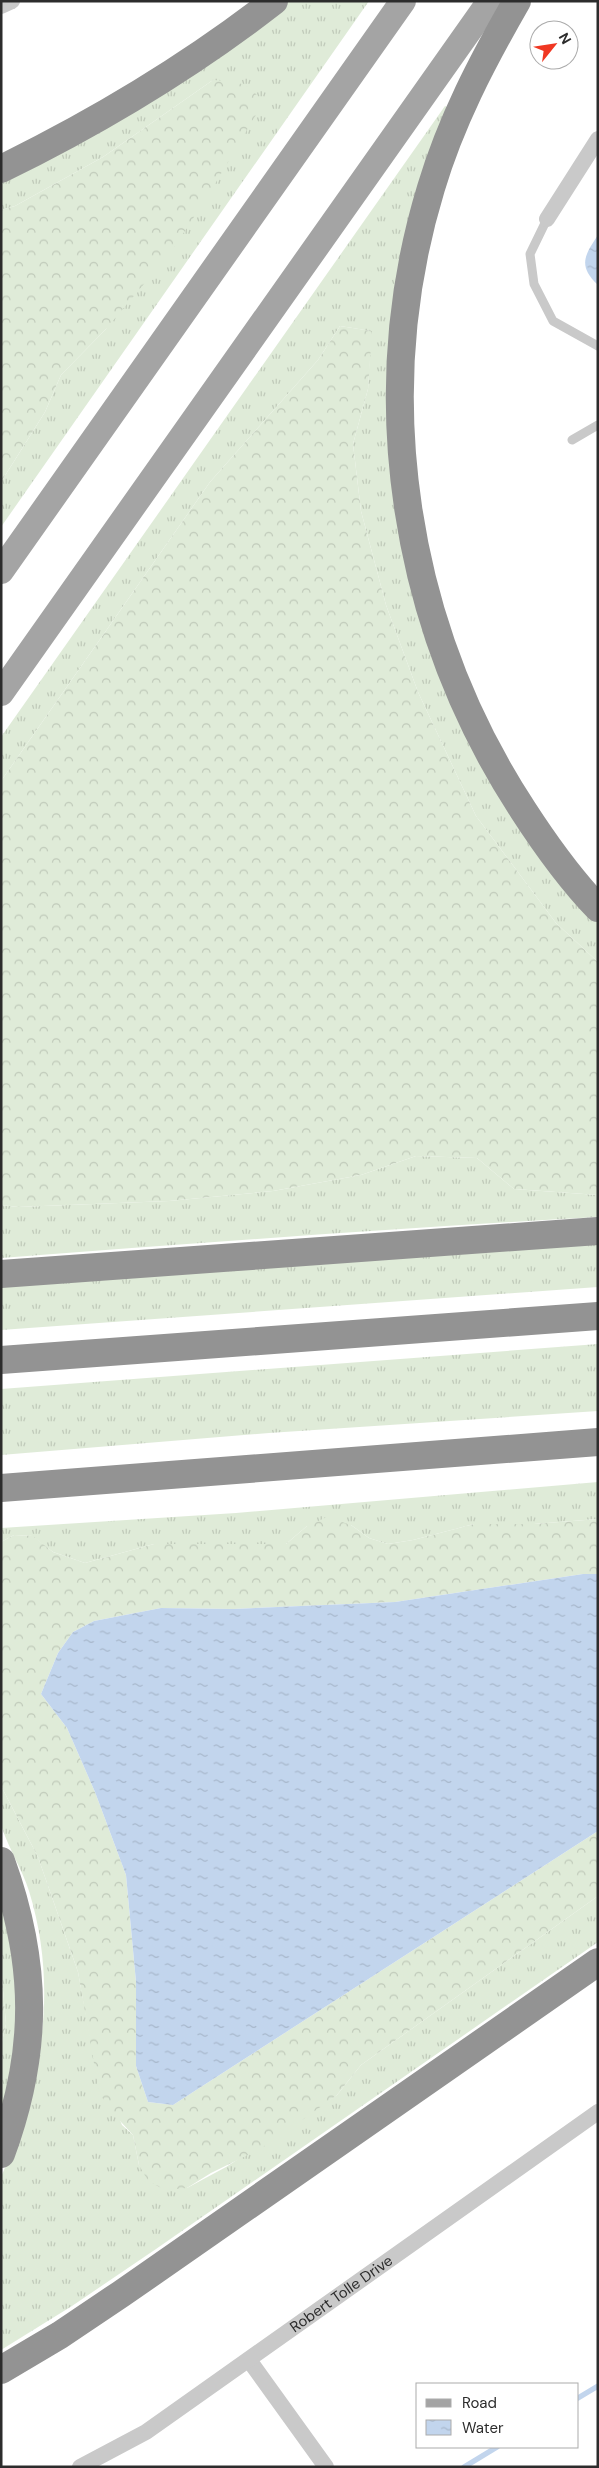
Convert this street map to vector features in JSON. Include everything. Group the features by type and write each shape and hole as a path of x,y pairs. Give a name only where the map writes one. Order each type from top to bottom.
{"highway":[{"path":"1,169 62,140 159,82 274,1"},
{"path":"517,1 460,107 430,189 418,237 408,288 399,391 404,483 410,528 428,604 440,642 468,713 510,790 536,831 598,908"},
{"path":"1,1274 598,1231"},
{"path":"1,1360 598,1316"},
{"path":"1,1488 598,1442"},
{"path":"1,1861 14,1896 24,1941 30,1983 30,2018 25,2068 14,2118 1,2154"},
{"path":"1,2370 60,2335 121,2294 598,1962"}],"main road":[{"path":"1,571 402,1"},
{"path":"1,693 490,1"}],"street":[{"path":"1,6 12,1"},
{"path":"548,219 598,139"},
{"name":"Robert Tolle Drive","path":"80,2467 146,2432 598,2112"},
{"path":"249,2360 326,2467"}],"lane":[{"path":"548,219 530,254 534,284 553,321 598,346"},
{"path":"572,440 598,425"}],"green space":[{"path":"289,1 369,1 1,527 1,482 45,412 61,375 106,329 213,80 103,157 15,206 1,210 1,178 190,72"},
{"path":"213,80 242,84 252,90 263,103 209,194 171,252 106,329 61,375 45,412 1,482 1,210 15,206 103,157"},
{"path":"445,106 451,109 401,274 417,600 598,919 598,962 556,923 476,816 418,692 386,605 361,511 353,444 368,389 371,331 340,326 318,360 210,482 1,781 1,737"},
{"path":"340,326 372,331 368,389 353,444 361,511 386,605 418,692 476,816 556,923 598,962 598,1195 514,1189 477,1158 416,1156 361,1175 273,1191 169,1201 18,1207 1,1205 1,781 210,482 318,360"},
{"path":"416,1156 477,1158 514,1189 598,1195 598,1217 1,1258 1,1205 18,1207 169,1201 273,1191 361,1175"},
{"path":"598,1238 598,1287 1,1330 1,1281"},
{"path":"598,1344 598,1411 269,1433 1,1455 1,1389"},
{"path":"598,1482 598,1519 534,1524 474,1524 413,1540 388,1544 369,1538 351,1525 307,1526 286,1544 154,1544 85,1563 53,1552 32,1536 14,1535 1,1542 1,1528 236,1513"},
{"path":"327,1517 351,1525 369,1538 388,1544 413,1540 474,1524 534,1524 598,1519 598,1574 583,1574 395,1602 233,1609 161,1608 94,1621 73,1632 58,1653 41,1694 67,1728 95,1792 126,1875 136,1982 136,2066 148,2102 173,2105 598,1831 598,1896 361,2065 337,2095 260,2149 211,2173 187,2188 165,2190 148,2181 139,2165 133,2135 109,2109 99,2092 78,1972 38,1857 1,1786 1,1542 14,1535 33,1536 53,1552 85,1563 154,1544 286,1544 307,1526"},
{"path":"1,1786 38,1857 78,1972 94,2058 122,2125 133,2135 139,2165 187,2188 226,2167 337,2095 361,2065 598,1896 598,1942 156,2249 72,2306 1,2350 1,2177 27,2108 36,2072 42,2036 44,2000 43,1964 38,1927 29,1891 2,1828"},
{"path":"1,1902 13,1959 17,2000 17,2039 11,2081 1,2121 1,2046 6,2024 1,1967"},
{"path":"1,1967 6,2024 1,2046"}],"water":[{"path":"598,235 598,285 588,272 585,261 589,249"},
{"path":"583,1574 598,1574 598,1831 173,2105 148,2102 136,2066 136,1982 126,1875 95,1792 67,1728 41,1694 58,1653 73,1632 94,1621 161,1608 233,1609 395,1602"}],"waterway":[{"path":"579,2397 598,2386"},
{"path":"464,2467 495,2448"}]}
